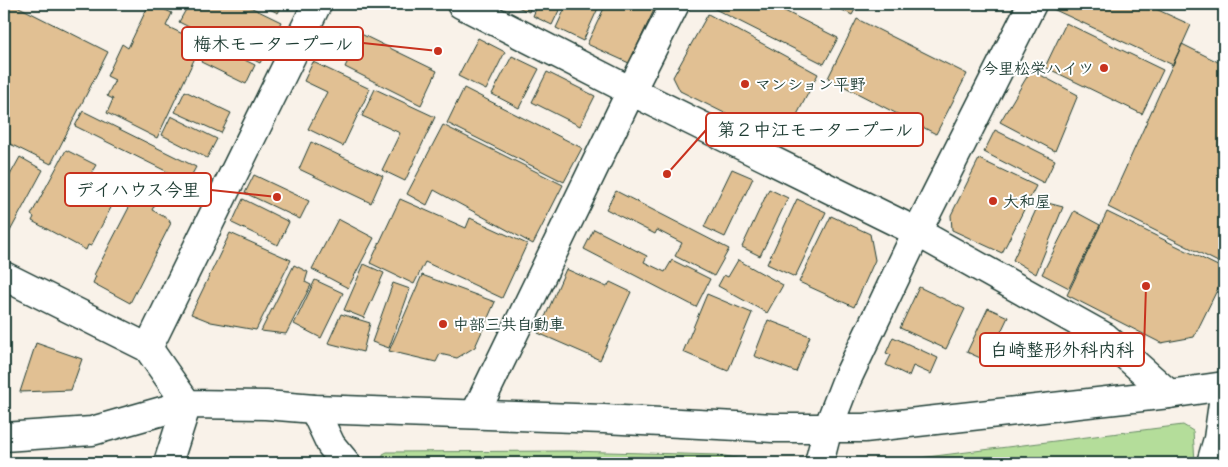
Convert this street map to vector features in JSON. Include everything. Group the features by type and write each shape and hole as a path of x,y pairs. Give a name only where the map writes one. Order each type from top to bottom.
{"street":[{"path":"148,348 317,4"},
{"path":"461,4 917,232 1105,337 1169,394"},
{"path":"476,414 631,90 675,4"},
{"path":"819,463 828,428 847,380 917,232 1032,4"},
{"path":"4,276 148,348 186,404"},
{"path":"4,437 92,431 186,404 266,405 314,409 604,419 773,428 888,426 1224,386"},
{"path":"1211,463 1218,439 1224,396"},
{"path":"168,463 186,404"},
{"path":"314,409 331,445 346,463"}],"green space":[{"path":"1183,425 1193,431 1195,462 1193,463 879,463"},
{"path":"569,451 719,455 756,463 414,463 383,458 383,454 387,452"}],"building":[{"path":"4,4 13,4 108,52 51,164 4,141 4,70 8,61 4,59"},
{"path":"149,4 172,13 166,26 202,43 157,138 107,113 113,99 107,96 115,80 107,76 122,44 128,48"},
{"path":"189,4 244,4 281,22 260,63 179,22"},
{"path":"259,4 283,4 278,13"},
{"path":"511,4 532,4 529,12"},
{"path":"538,4 562,4 552,25 533,16"},
{"path":"567,4 600,4 583,41 556,28"},
{"path":"606,4 640,4 654,10 629,63 587,44"},
{"path":"705,4 771,4 838,38 824,64"},
{"path":"831,4 858,4 852,15"},
{"path":"986,4 1001,4 998,10"},
{"path":"1055,4 1145,4 1191,25 1173,65 1053,9"},
{"name":"マンション平野","path":"708,14 818,74 783,142 680,91 673,77"},
{"path":"857,19 967,74 936,134 828,78"},
{"name":"今里松栄ハイツ","path":"1066,23 1163,70 1142,114 1045,67"},
{"path":"361,34 437,71 421,105 345,67"},
{"path":"478,38 505,52 486,90 458,76"},
{"path":"210,43 255,65 246,84 201,62"},
{"path":"1182,44 1224,65 1224,265 1108,207"},
{"path":"512,56 539,69 519,108 492,94"},
{"path":"313,62 370,89 343,146 308,129 327,92 304,81"},
{"path":"1031,70 1078,95 1055,151 1000,122"},
{"path":"547,72 595,96 580,126 532,102"},
{"path":"464,88 582,148 564,182 447,123"},
{"path":"375,89 435,117 405,181 382,170 400,133 362,116"},
{"path":"185,91 231,113 221,133 175,112"},
{"path":"83,111 196,167 188,182 75,126"},
{"path":"171,116 217,139 207,158 162,135"},
{"path":"443,125 563,185 533,244 434,190 427,205 407,194"},
{"path":"995,130 1055,160 1044,183 984,152"},
{"path":"311,142 383,176 371,203 299,169"},
{"path":"66,150 96,165 88,178 114,192 113,196 116,198 91,246 88,245 86,250 32,221 34,217 31,215"},
{"path":"20,157 43,170 8,235 4,233 4,186"},
{"name":"大和屋","path":"979,159 1036,186 1002,253 952,230 951,215"},
{"path":"732,169 753,178 725,237 704,227"},
{"path":"254,175 309,201 300,219 245,193"},
{"path":"139,177 162,190 152,210 170,220 169,222 171,223 130,303 93,283 96,276 94,275 137,192 133,190"},
{"path":"769,189 788,198 760,256 742,247"},
{"path":"616,191 729,249 714,276 675,256 682,243 657,230 655,234 606,209"},
{"path":"243,199 289,222 278,245 232,223"},
{"path":"400,199 466,228 470,218 527,244 502,298 425,262 414,284 370,263"},
{"path":"797,199 826,212 795,277 767,264"},
{"path":"1040,201 1063,207 1036,274 1013,260"},
{"path":"1074,211 1100,225 1069,288 1042,274"},
{"path":"1107,212 1224,269 1224,276 1194,337 1161,343 1067,295"},
{"path":"831,216 870,234 875,260 854,307 799,282"},
{"path":"338,219 374,238 348,288 312,269"},
{"path":"594,229 647,256 644,262 665,272 672,260 710,279 696,307 584,249"},
{"path":"230,233 291,260 256,330 211,322 191,314"},
{"path":"738,260 783,285 767,313 718,286 724,275 728,277"},
{"path":"364,264 384,273 364,318 344,310"},
{"path":"294,265 308,272 305,282 311,285 286,334 261,331"},
{"path":"566,269 607,287 610,282 631,292 600,360 538,333"},
{"name":"中部三共自動車","path":"422,275 495,302 475,347 457,358 440,354 436,362 389,351"},
{"path":"315,280 343,293 321,338 294,324"},
{"path":"393,283 410,289 389,348 372,342"},
{"path":"919,287 965,309 946,349 900,328"},
{"path":"707,294 752,313 728,371 683,352"},
{"path":"988,308 1008,317 987,361 967,352"},
{"path":"341,314 370,323 363,352 328,343"},
{"path":"768,320 810,336 796,372 754,356"},
{"path":"893,337 938,358 931,374 913,366 909,376 886,365 891,355 886,353"},
{"path":"36,343 82,359 71,390 20,392"}],"place":[{"name":"梅木モータープール","path":"438,51"},
{"name":"今里松栄ハイツ","path":"1104,68"},
{"name":"マンション平野","path":"745,84"},
{"name":"第２中江モータープール","path":"667,174"},
{"name":"デイハウス今里","path":"277,197"},
{"name":"大和屋","path":"993,201"},
{"name":"白崎整形外科内科","path":"1146,286"},
{"name":"中部三共自動車","path":"443,324"}]}
